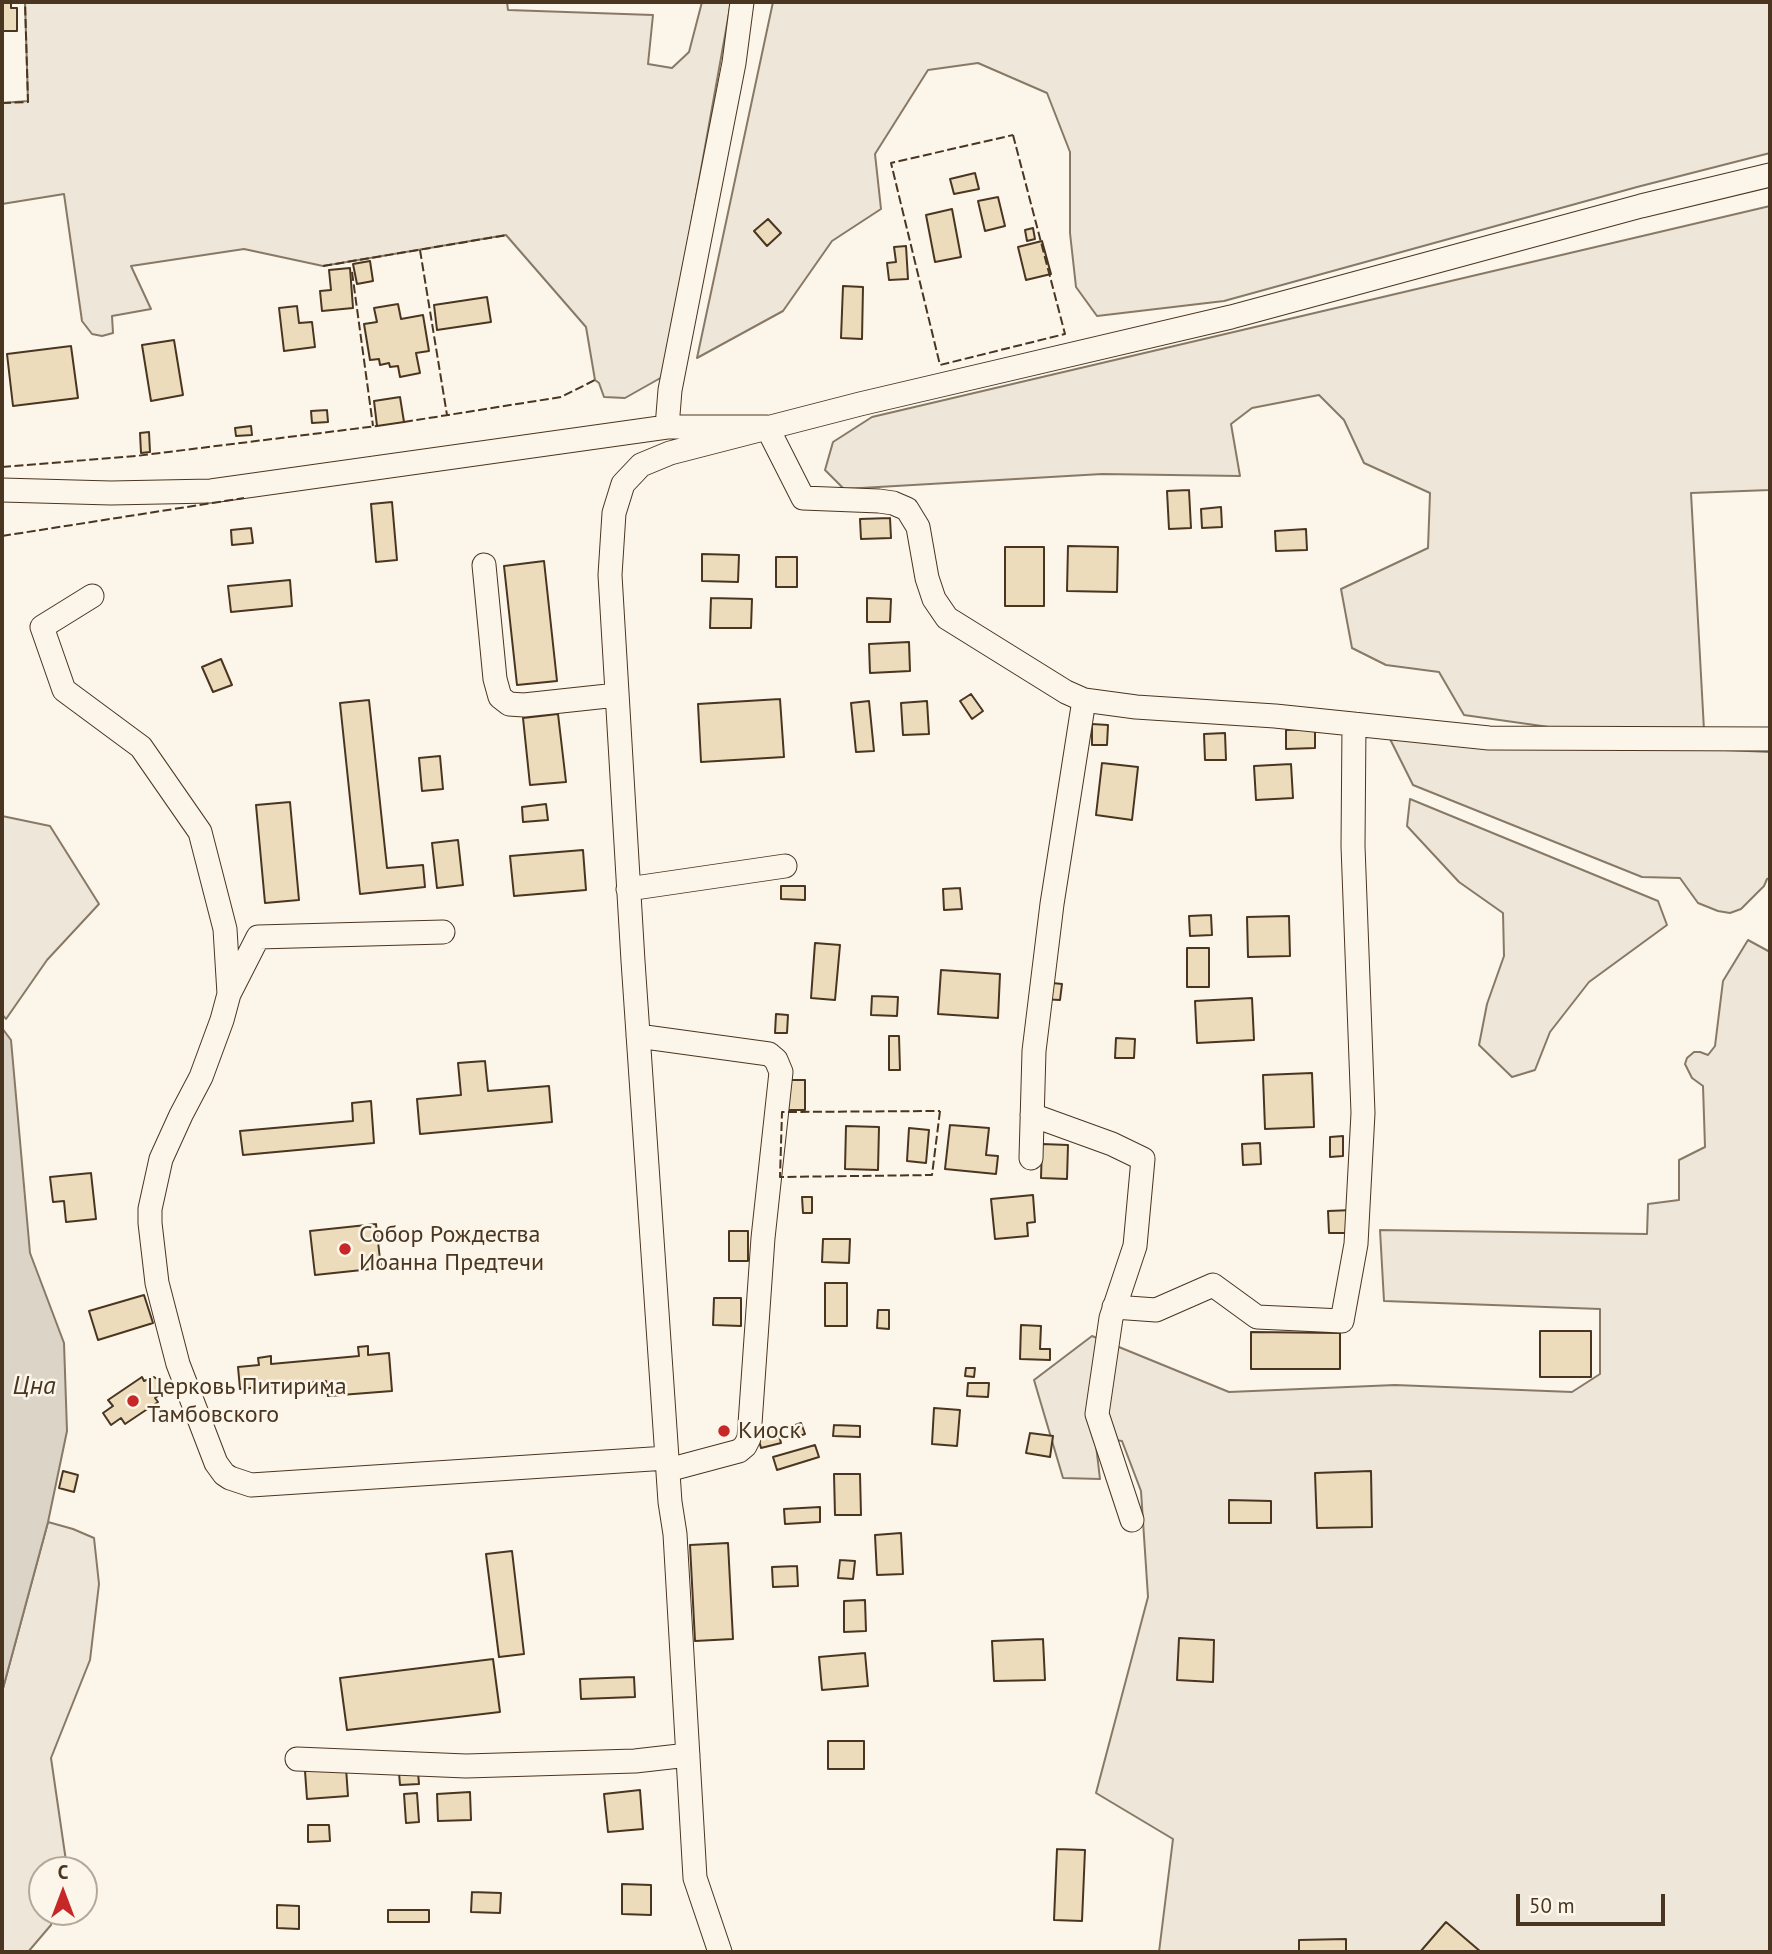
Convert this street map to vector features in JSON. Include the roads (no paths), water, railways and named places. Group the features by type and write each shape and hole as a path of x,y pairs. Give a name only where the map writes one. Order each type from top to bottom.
{"street":[{"path":"667,427 670,390 734,63 742,2"},
{"path":"720,1952 695,1878 675,1534 667,1464 628,889 610,575 614,513 623,484 641,465 670,453 767,427 1231,317 1641,206 1770,175"},
{"path":"2,490 111,493 211,491 667,427 767,427"},
{"path":"767,427 803,498 879,501 907,509 918,527 927,578 934,599 947,618 1066,692 1084,700 1136,707 1275,716 1489,737 1770,739"},
{"path":"484,565 495,679 500,698 509,704 524,705 617,695"},
{"path":"92,596 42,627 64,690 141,747 200,832 225,929 229,994"},
{"path":"1031,1158 1034,1051 1052,904 1084,700"},
{"path":"1114,1307 1156,1310 1213,1285 1257,1317 1342,1321 1356,1244 1363,1112 1353,846 1354,724"},
{"path":"628,889 785,866"},
{"path":"443,932 258,937 229,994 201,1077 161,1159 150,1209 157,1283 178,1364 216,1463 224,1474 238,1482 251,1485 667,1464 739,1451 745,1446 749,1438 763,1238 781,1072 776,1060 769,1054 638,1036"},
{"path":"1032,1115 1112,1144 1143,1159 1135,1246 1111,1318 1097,1414 1132,1520"},
{"path":"297,1759 466,1766 635,1761 688,1755"}],"water":[{"name":"Цна","path":"2,1028 11,1040 30,1253 64,1343 67,1431 48,1522 2,1692"}],"place":[{"name":"Собор Рождества Иоанна Предтечи","path":"345,1249"},
{"name":"Церковь Питирима Тамбовского","path":"133,1401"},
{"name":"Киоск","path":"724,1431"}]}
